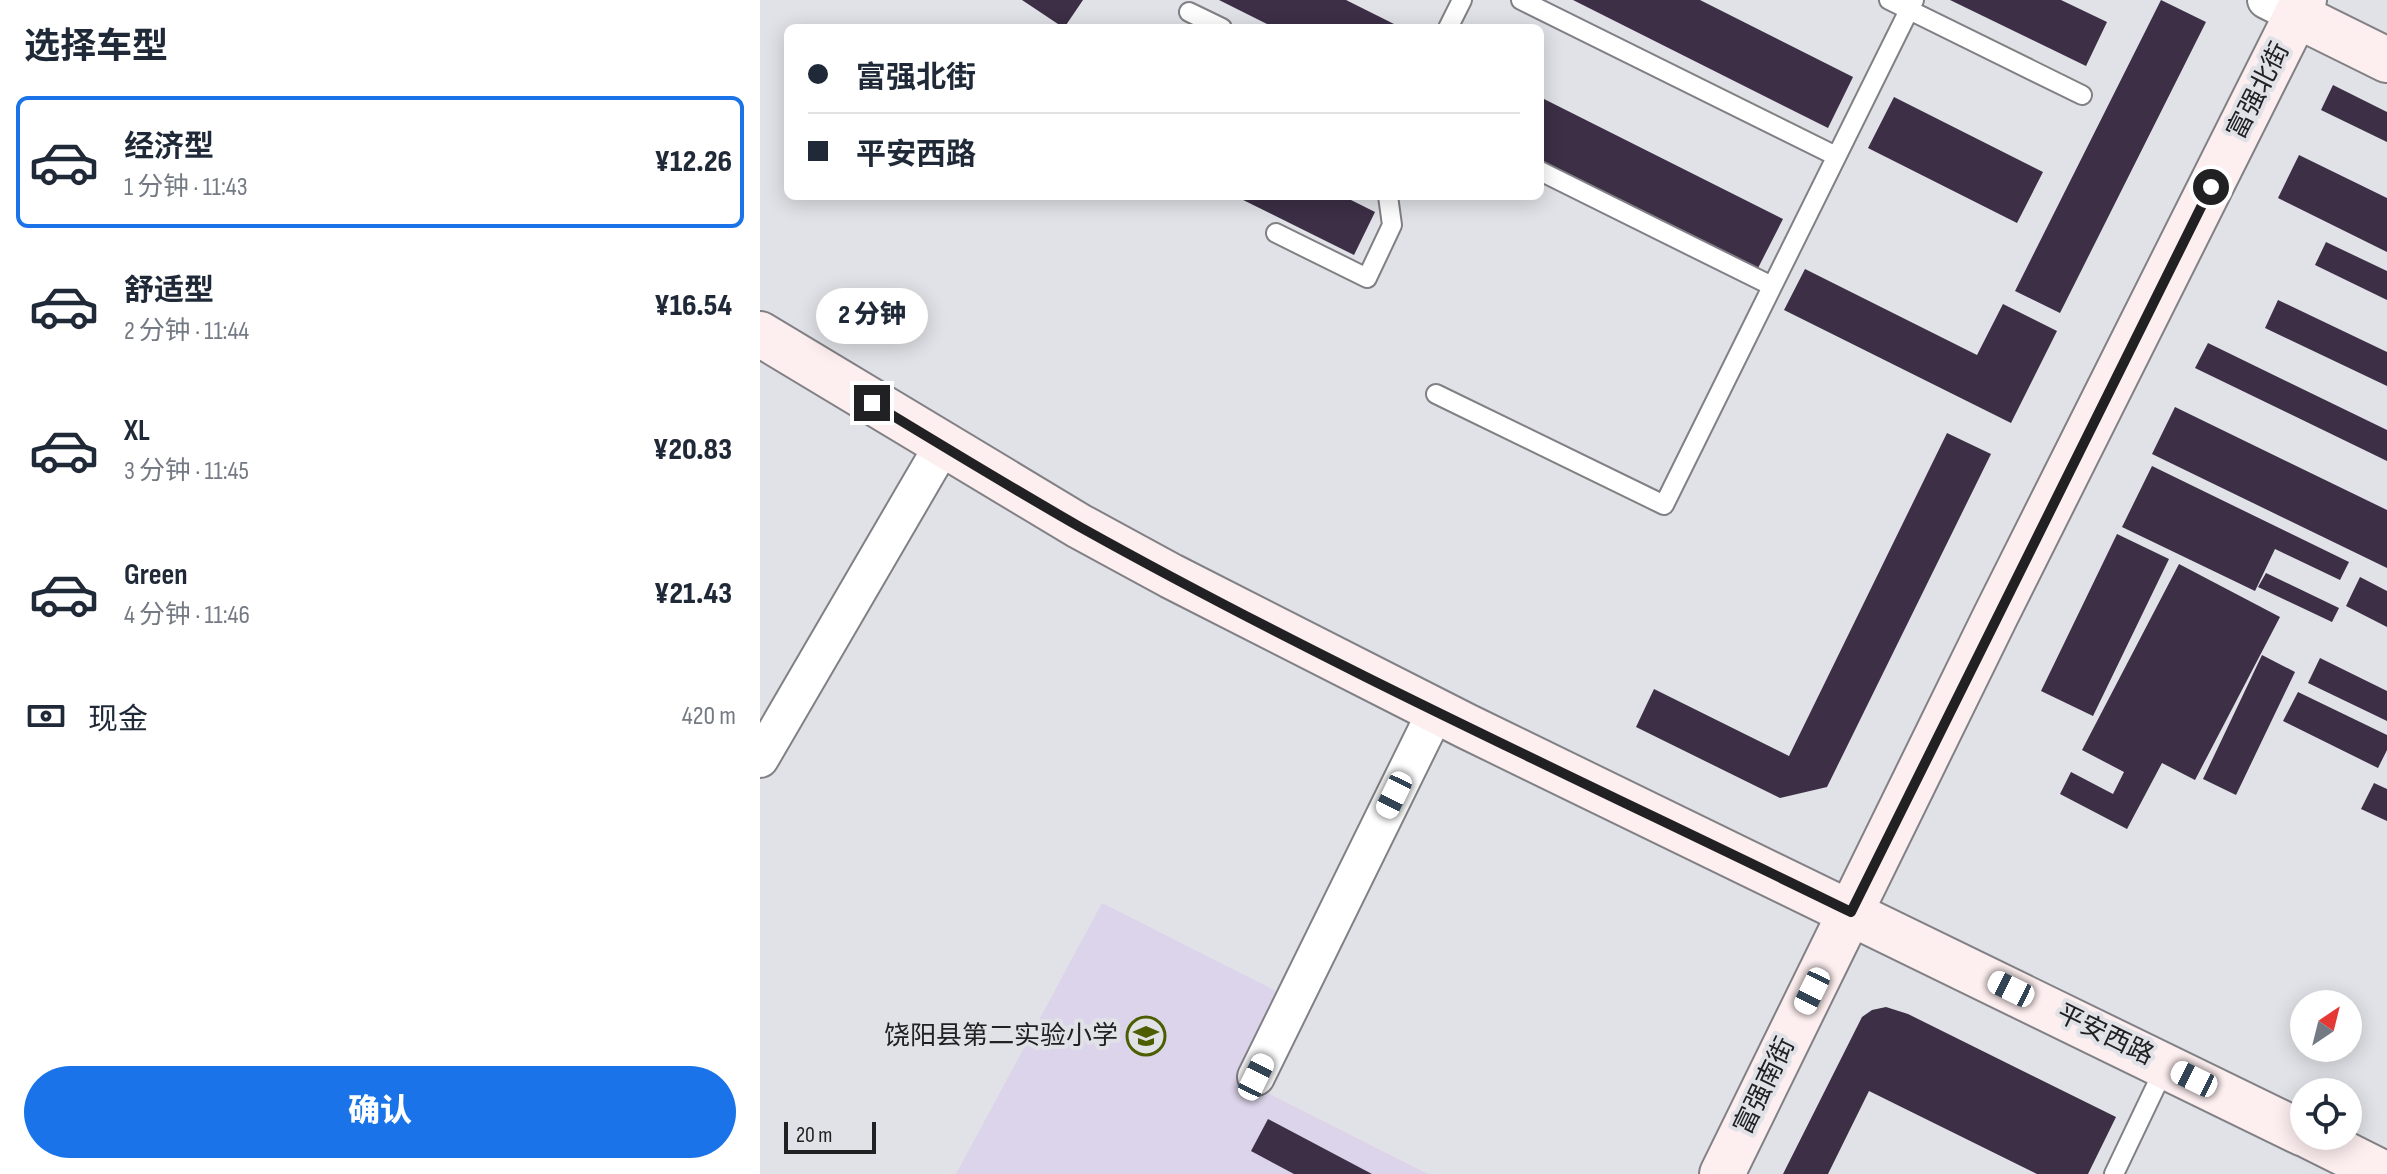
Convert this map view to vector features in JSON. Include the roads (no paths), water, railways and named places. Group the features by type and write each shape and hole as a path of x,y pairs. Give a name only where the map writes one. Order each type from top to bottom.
{"main road":[{"path":"2289,5 2387,60"},
{"name":"富强北街","path":"1851,912 2289,5"},
{"name":"平安西路","path":"760,334 1079,526 1157,569 1436,711 2290,1127"},
{"name":"富强南街","path":"1722,1174 1851,912"},
{"name":"平安西路","path":"2336,1150 2385,1174"}],"street":[{"path":"760,759 943,445"},
{"path":"1256,1077 1436,711"}],"lane":[{"path":"1450,24 1462,0"},
{"path":"1521,0 1836,156"},
{"path":"1889,0 1911,5 2082,95"},
{"path":"1436,394 1664,505 1911,5"},
{"path":"1189,12 1214,24"},
{"path":"1544,173 1772,286"},
{"path":"1276,233 1367,278 1392,225 1389,200"},
{"path":"2114,1174 2166,1065"}],"place":[{"name":"饶阳县第二实验小学","path":"1146,1036"}]}
